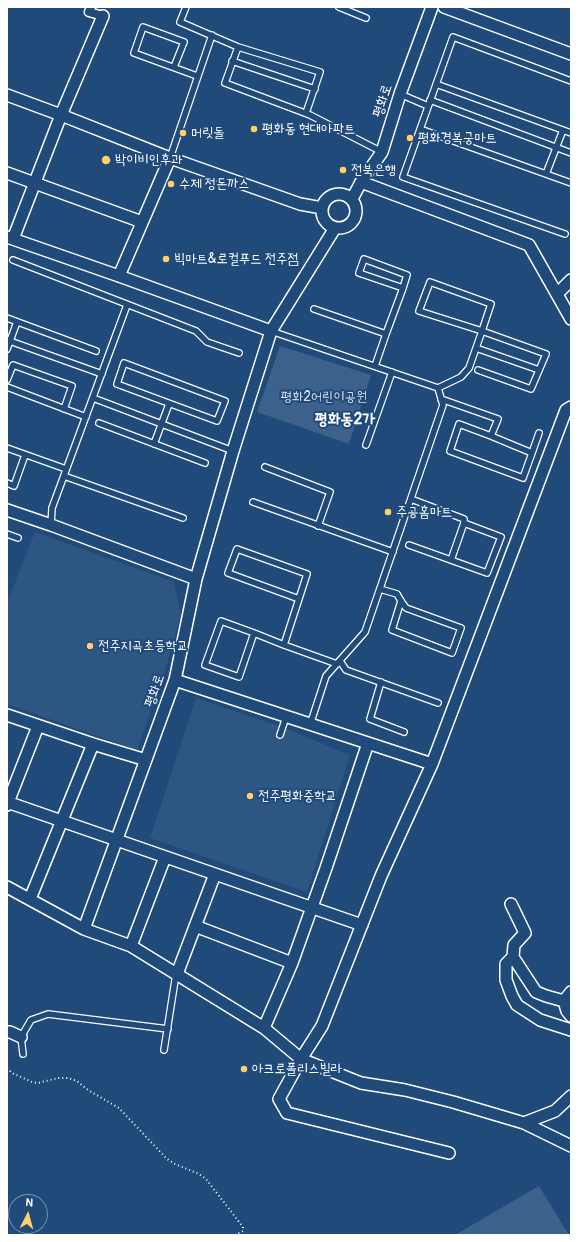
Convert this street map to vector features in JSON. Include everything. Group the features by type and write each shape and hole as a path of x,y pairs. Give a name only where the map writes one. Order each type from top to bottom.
{"street":[{"path":"91,7 89,12 103,16 34,184 10,238 271,331"},
{"name":"평화로","path":"352,199 361,182 382,152 400,94 432,7"},
{"path":"444,7 571,54"},
{"path":"7,95 170,158 300,204 322,208"},
{"path":"119,276 170,158"},
{"path":"7,173 142,222"},
{"path":"361,182 529,245 571,318"},
{"path":"334,194 340,194 352,199 356,213 354,220 349,225 342,228 335,228 328,225 324,221 322,208 328,197 334,194"},
{"name":"평화로","path":"84,929 175,680 196,580 271,331 335,228"},
{"path":"557,294 571,280"},
{"path":"449,1153 288,1113 279,1099 301,1059 322,1026 381,876 432,764 566,410 571,407"},
{"path":"7,510 51,525 196,580"},
{"path":"175,680 432,764"},
{"path":"7,715 146,760"},
{"path":"38,726 7,803 362,925"},
{"path":"30,899 93,744"},
{"path":"264,1028 292,963 368,744"},
{"path":"131,946 165,857"},
{"path":"176,974 215,874"},
{"path":"7,887 84,929 131,946 264,1028 301,1059 361,1083 405,1090 446,1100 524,1123 571,1146"},
{"path":"511,904 525,933 514,945 513,958 536,992 564,1001"},
{"path":"195,926 292,963"},
{"path":"513,958 506,964 506,980 517,1006 540,1020 571,1030"},
{"path":"564,1001 571,992"},
{"path":"564,1001 567,1011 571,1016"},
{"path":"7,1032 21,1037"},
{"path":"524,1123 556,1111 571,1096"}],"lane":[{"path":"186,7 180,22 238,47 320,72 306,113"},
{"path":"339,7 366,18"},
{"path":"174,67 184,42 143,27 134,53 197,76"},
{"path":"170,158 212,35"},
{"path":"566,234 402,177 453,37 571,81"},
{"path":"238,47 225,84 306,113 382,152"},
{"path":"232,61 314,89"},
{"path":"436,84 571,133"},
{"path":"400,94 571,153"},
{"path":"420,129 571,183"},
{"path":"546,174 563,130"},
{"path":"375,366 407,275 364,259 359,273 402,288"},
{"path":"12,260 196,331 207,342 239,353"},
{"path":"271,331 438,388 461,377 469,368 482,331 491,304 430,282 419,311 482,331 546,354 531,389 478,370"},
{"path":"51,525 52,508 127,305"},
{"path":"314,309 386,334"},
{"path":"7,318 96,351"},
{"path":"7,349 9,340 17,322"},
{"path":"9,340 102,374"},
{"path":"476,348 539,370"},
{"path":"124,363 224,401 216,421 169,404 117,384 124,363"},
{"path":"7,380 12,365 72,386 64,409"},
{"path":"366,445 392,372"},
{"path":"7,387 86,417"},
{"path":"310,725 326,676 365,632 443,405 438,388"},
{"path":"93,398 234,451"},
{"path":"441,399 498,419 492,436"},
{"path":"154,444 169,404"},
{"path":"99,423 205,463"},
{"path":"532,453 459,424 450,451 522,478 532,453 539,434"},
{"path":"7,448 66,469"},
{"path":"7,483 14,486 25,455"},
{"path":"265,467 330,492 318,526"},
{"path":"64,476 183,518"},
{"path":"411,499 464,519 464,523 451,560"},
{"path":"253,502 393,552"},
{"path":"409,545 487,573 501,536 464,523"},
{"path":"7,534 18,538"},
{"path":"284,645 299,599 307,574 237,549 228,573 299,599"},
{"path":"380,589 397,594 406,608 461,628 452,653 392,630 401,601"},
{"path":"254,633 239,677 206,665 221,621 254,633 284,645 338,663 346,670 438,703"},
{"path":"381,682 370,719 404,732"},
{"path":"280,735 286,716"},
{"path":"164,1050 176,974"},
{"path":"23,1054 21,1037 31,1020 48,1014 168,1029"}],"path":[{"path":"7,1068 12,1073 32,1082 58,1078 68,1078 78,1081 88,1090 120,1108 167,1159 199,1174 206,1179 242,1227 243,1232 235,1235"}],"shaded area":[{"name":"전주지곡초등학교","path":"35,532 174,582 181,615 163,677 137,750 7,704 7,603"},
{"name":"전주평화중학교","path":"196,698 285,728 350,755 307,892 150,838"}],"green space":[{"name":"평화2어린이공원","path":"280,346 371,375 349,444 257,412"},
{"path":"539,1186 569,1235 455,1235"}],"place":[{"name":"평화동 현대아파트","path":"254,129"},
{"name":"머릿돌","path":"183,133"},
{"name":"평화경복궁마트","path":"410,138"},
{"name":"박이비인후과","path":"106,160"},
{"name":"전북은행","path":"343,170"},
{"name":"수제 정돈까스","path":"171,184"},
{"name":"빅마트&로컬푸드 전주점","path":"166,259"},
{"name":"주공홈마트","path":"388,512"},
{"name":"전주지곡초등학교","path":"90,646"},
{"name":"전주평화중학교","path":"250,796"},
{"name":"아크로폴리스빌라","path":"244,1069"}],"district":[{"name":"평화동2가","path":"345,420"}]}
